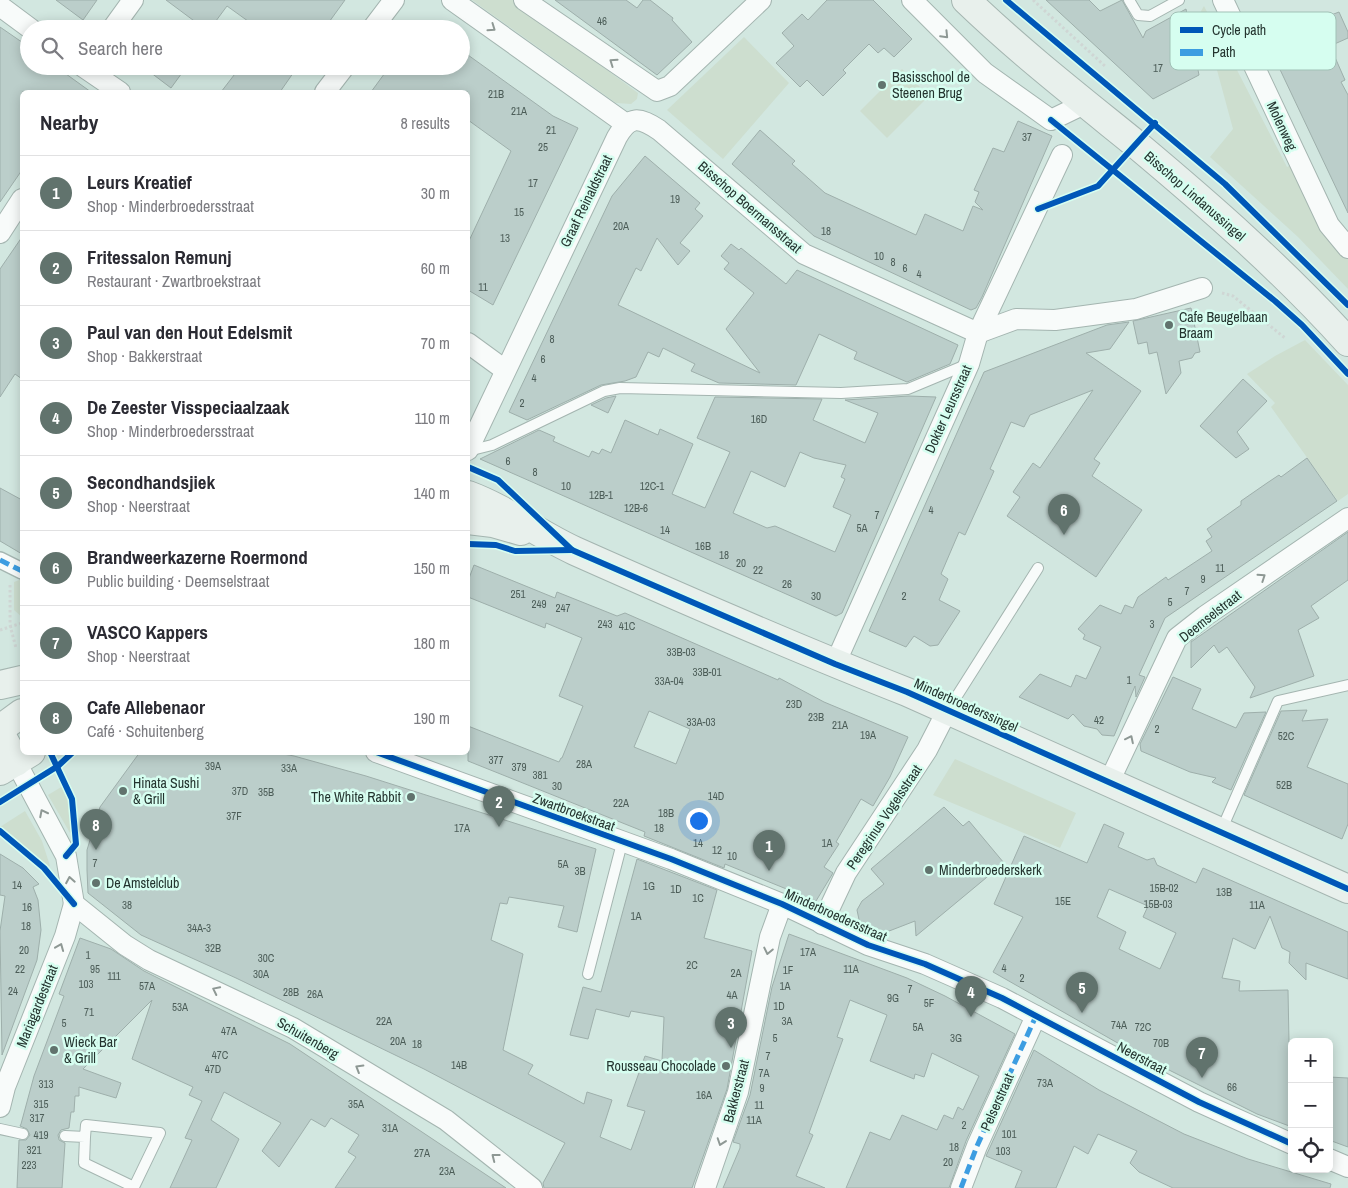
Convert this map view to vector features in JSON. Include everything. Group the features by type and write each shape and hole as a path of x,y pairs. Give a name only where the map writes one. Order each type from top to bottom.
{"main road":[{"name":"Bisschop Lindanussingel","path":"966,0 1084,104 1143,150 1258,250 1348,342"},
{"name":"Minderbroederssingel","path":"470,496 492,504 551,539 1109,782 1348,889"},
{"name":"Minderbroederssingel","path":"470,520 493,523 551,539"},
{"path":"0,685 20,680"},
{"path":"0,728 20,715"},
{"path":"0,733 12,762"}],"street":[{"path":"119,20 133,0"},
{"path":"379,20 394,0"},
{"name":"Bisschop Boermansstraat","path":"452,0 632,122 659,130 804,254 978,333"},
{"path":"524,0 653,90 662,90 670,86 761,0"},
{"path":"912,0 985,73 1051,120 1084,104"},
{"name":"Molenweg","path":"1222,0 1228,12"},
{"path":"0,6 20,21"},
{"name":"Molenweg","path":"1255,70 1329,225 1348,248"},
{"path":"90,75 99,86 113,90"},
{"path":"327,90 338,75"},
{"name":"Graaf Reinaldstraat","path":"470,446 617,137 632,122"},
{"name":"Dokter Leursstraat","path":"835,664 969,364 978,333 1062,155"},
{"path":"0,233 20,202"},
{"path":"978,333 1016,319 1055,320 1136,309 1202,288"},
{"path":"470,344 505,370"},
{"name":"Deemselstraat","path":"1109,782 1178,638 1205,616 1348,518"},
{"name":"Peregrinus Vogelsstraat","path":"822,924 846,873 928,750 947,711"},
{"name":"Zwartbroekstraat","path":"384,755 622,843"},
{"path":"12,762 66,856 74,904"},
{"name":"Minderbroedersstraat","path":"622,843 671,859 782,904 868,945 925,964 1002,998 1036,1016"},
{"name":"Mariagardestraat","path":"0,1107 2,1087 64,936 74,904"},
{"name":"Schuitenberg","path":"74,904 125,944 149,960 293,1028 446,1120 532,1188"},
{"name":"Bakkerstraat","path":"705,1188 738,1092 770,937 782,904"},
{"name":"Neerstraat","path":"1036,1016 1199,1102 1288,1142"},
{"name":"Pelserstraat","path":"961,1188 977,1146 1036,1016"},
{"path":"1333,1161 1348,1167"}],"lane":[{"path":"1129,0 1138,16 1150,16 1179,0"},
{"path":"470,450 492,445 604,391 620,388 841,393 908,389 969,364"},
{"path":"947,711 1038,568"},
{"path":"1221,832 1278,701 1348,685"},
{"name":"Zwartbroekstraat","path":"588,974 622,843"},
{"path":"86,1125 160,1133 134,1187 84,1163 85,1138 86,1125"},
{"path":"0,1129 23,1134"},
{"path":"65,1136 85,1138"}],"path":[{"path":"1033,0 1106,68"},
{"path":"1202,288 1234,296 1285,338"},
{"path":"11,565 10,625 14,650 20,652"},
{"path":"0,630 20,622"}],"green space":[{"path":"472,0 513,0 638,93 637,99 631,104 616,103"},
{"path":"1204,6 1207,12 1201,12"},
{"path":"744,37 789,83 723,159 667,110"},
{"path":"902,69 929,96 887,138 860,111"},
{"path":"1217,70 1237,70 1287,167 1293,164 1328,233 1348,258 1348,289 1298,237 1210,157 1233,129"},
{"path":"1305,340 1348,385 1348,494 1338,501 1271,407 1275,403 1247,374"},
{"path":"20,580 20,615 14,610 14,582"},
{"path":"955,759 1076,813 1060,848 933,795"},
{"path":"63,786 70,805 74,832 70,833 48,795"},
{"path":"25,811 42,841 50,866 45,868 39,859 0,827"}],"building":[{"path":"56,0 97,0 83,20"},
{"path":"166,0 345,0 331,20 246,20 227,6 217,20 193,20"},
{"path":"555,0 626,0 637,8 643,0 650,0 673,18 672,20 692,42 657,75"},
{"path":"827,0 873,0 912,39 894,57 884,48 878,53 869,44 843,70 846,73 823,96 807,80 800,87 776,63 794,46 782,33 802,14 808,20"},
{"path":"1046,0 1089,0 1100,11 1122,0 1143,38 1146,31 1170,18 1170,70 1198,70 1199,75 1153,99"},
{"path":"1339,12 1348,32 1348,38 1336,43 1336,13"},
{"path":"0,27 20,41 20,75 67,75 88,90 20,90 20,173 0,202"},
{"path":"470,56 553,116 578,128 493,305 470,291 470,239 511,151 470,121 470,90 372,90 383,75 470,75"},
{"path":"1336,60 1345,80 1341,82 1348,95 1348,213 1280,70 1336,70"},
{"path":"154,75 180,75 171,88"},
{"path":"234,75 292,75 281,90 223,90"},
{"path":"1018,121 1052,136 982,297 976,308 971,310 814,236 732,164 760,130 795,161 792,164 825,193 916,235 925,214 963,231 973,206 983,210 975,202 979,192 974,190 993,148 1004,152"},
{"path":"645,156 700,203 695,209 703,216 680,243 690,251 678,265 657,238 641,271 636,268 618,305 760,373 726,329 754,293 724,269 729,263 721,256 731,244 739,250 741,248 786,284 797,270 958,345 950,364 907,382 854,359 857,352 819,334 796,385 719,383 691,371 695,364 663,348 659,357 648,352 636,377 601,385 527,420 509,412 612,196"},
{"path":"20,240 20,378 15,374 0,397 0,269"},
{"path":"1191,308 1200,352 1195,353 1192,358 1179,361 1181,373 1166,394 1157,352 1149,354 1147,342 1138,344 1133,321"},
{"path":"1129,322 1110,349 1086,353 1141,391 1094,459 1100,463 1092,476 1142,510 1096,577 1007,516 1020,497 1013,492 1033,463 1040,468 1093,390 1030,415 1024,427 1011,422 990,469 994,471 965,535 959,532 941,574 948,579 939,600 960,611 938,645 930,646 914,636 906,647 869,631 984,372 1107,325"},
{"path":"1243,379 1267,401 1237,432 1249,449 1236,458 1200,426"},
{"path":"616,396 608,413 591,405 606,398"},
{"path":"909,396 936,397 842,613 836,616 480,459 539,430 555,437 553,441 589,457 592,451 599,454 602,449 611,453 625,420 658,435 660,429 693,444 672,494 705,508 730,452 697,438 715,397 822,399 813,420 865,443 878,413 845,400","holes":["800,452 814,458 846,465 841,477 845,479 833,507 851,515 835,552 775,526 767,528 733,513 751,471 785,487"]},
{"path":"1307,458 1337,501 1165,618 1139,675 1145,677 1136,697 1135,686 1114,736 1102,735 1097,729 1084,726 1073,714 1068,719 1019,697 1040,674 1071,687 1076,675 1086,679 1101,647 1083,639 1085,635 1078,629 1100,605 1121,614 1125,605 1133,608 1138,597 1166,577 1168,580 1212,551 1206,541 1212,537 1207,529 1241,505 1241,501 1279,475 1281,477"},
{"path":"0,488 20,499 20,553 0,541"},
{"path":"1348,532 1348,580 1311,606 1319,618 1298,630 1314,676 1250,698 1255,687 1227,647 1219,653 1214,645 1191,668 1191,642"},
{"path":"474,565 555,598 557,592 617,616 625,613 778,680 779,678 824,702 908,737 890,777 873,806 861,799 836,842 839,844 824,867 833,873 816,901 725,864 724,868 644,836 645,832 468,761 468,755 470,755 470,727 559,762 562,758 583,706 559,696 582,638 546,623 545,628 470,598 470,576","holes":["649,711 690,729 676,764 634,747"]},
{"path":"1173,677 1201,689 1192,709 1236,728 1244,713 1266,712 1231,790 1212,782 1216,778 1190,772 1141,751 1140,744"},
{"path":"1307,710 1302,721 1328,719 1307,767 1348,784 1348,824 1342,839 1244,795 1281,711"},
{"path":"138,755 289,755 366,776 596,849 577,932 558,927 564,906 509,897 507,904 500,903 491,940 523,954 503,1050 533,1065 528,1074 584,1104 587,1092 612,1100 600,1137 631,1150 645,1111 627,1106 645,1056 662,1061 664,1017 631,1011 629,1017 596,1009 588,1039 570,1035 583,987 601,992 637,859 717,890 704,938 752,951 727,1089 692,1188 544,1188 543,1183 565,1143 424,1069 236,978 141,935 88,893 87,850 100,807"},
{"name":"Minderbroederskerk","path":"944,807 963,826 969,821 1004,863 916,936 915,921 884,933 874,934 861,929 857,910 862,901 884,884 871,869"},
{"path":"1104,824 1124,833 1118,847 1147,860 1154,858 1157,865 1196,883 1203,868 1348,932 1348,979 1306,963 1306,980 1289,963 1290,952 1282,948 1270,916 1255,949 1233,938 1222,978 1240,981 1239,991 1288,990 1288,1126 1257,1114 1137,1054 993,972 1023,917 994,904 1024,836 1087,863","holes":["1109,889 1148,906 1143,917 1176,933 1160,969 1119,949 1126,932 1097,917"]},
{"path":"0,854 23,868 39,884 33,887 38,900 41,930 37,960 2,1055 0,931 5,896 0,895"},
{"path":"789,934 907,978 945,996 1015,1034 966,1141 949,1188 846,1188 870,1132 890,1140 902,1115 937,1130 944,1115 953,1119 958,1107 963,1110 979,1076 932,1053 924,1077 915,1074 914,1079 870,1061 887,1015 850,1000 837,1037 843,1039 809,1133 813,1135 796,1176 825,1188 723,1188 740,1148 740,1144 733,1142 750,1095 772,987"},
{"path":"80,938 111,949 144,971 290,1044 506,1188 335,1188 356,1157 348,1152 359,1135 331,1118 325,1127 311,1119 279,1167 262,1151 281,1123 224,1092 211,1120 239,1139 216,1188 170,1188 192,1140 185,1138 202,1101 189,1095 193,1087 132,1059 152,1000 83,1069 121,1083 116,1098 79,1087 79,1096 75,1096 74,1112 71,1112 69,1128 61,1130 58,1135 59,1140 65,1143 62,1188 17,1188 19,1140 26,1140 30,1135 27,1129 20,1126 34,1076 64,996 59,994"},
{"path":"1034,1050 1099,1090 1184,1134 1248,1159 1288,1171 1288,1173 1294,1173 1331,1184 1330,1188 1173,1188 1139,1172 1130,1163 1137,1151 1098,1134 1088,1154 1074,1146 1056,1188 1015,1188 1022,1171 986,1156"},
{"path":"1333,1077 1348,1078 1348,1147 1333,1141"}],"marked path":[{"path":"0,560 20,570"},
{"path":"961,1188 977,1146 1036,1016"}],"cycle path":[{"path":"1006,0 1225,184 1348,305"},
{"path":"1051,120 1275,301 1302,325 1348,374"},
{"path":"1038,209 1098,186 1155,123"},
{"path":"470,468 498,480 572,550 835,664 907,692 1348,889"},
{"path":"470,544 496,545 515,551 572,550"},
{"path":"51,755 72,799 76,844 66,856"},
{"path":"0,802 58,766 70,755"},
{"path":"384,755 671,859 782,904 868,945 925,964 1002,998 1199,1102 1288,1142"},
{"path":"0,831 44,868 74,904"}],"place":[{"name":"Basisschool de Steenen Brug","path":"882,85"},
{"name":"Cafe Beugelbaan Braam","path":"1169,325"},
{"name":"Brandweerkazerne Roermond","path":"1064,535"},
{"name":"Hinata Sushi & Grill","path":"123,791"},
{"name":"The White Rabbit","path":"411,797"},
{"name":"Fritessalon Remunj","path":"499,827"},
{"name":"Cafe Allebenaor","path":"96,850"},
{"name":"Minderbroederskerk","path":"929,870"},
{"name":"Leurs Kreatief","path":"769,871"},
{"name":"De Amstelclub","path":"96,883"},
{"name":"Secondhandsjiek","path":"1082,1013"},
{"name":"De Zeester Visspeciaalzaak","path":"971,1017"},
{"name":"Paul van den Hout Edelsmit","path":"731,1048"},
{"name":"Wieck Bar & Grill","path":"54,1050"},
{"name":"Rousseau Chocolade","path":"726,1066"},
{"name":"VASCO Kappers","path":"1202,1078"}]}
